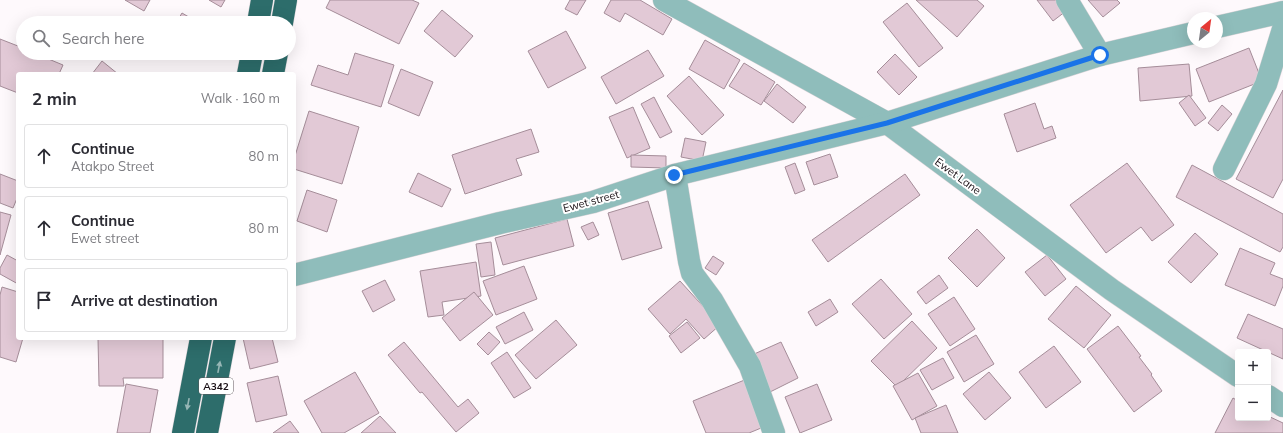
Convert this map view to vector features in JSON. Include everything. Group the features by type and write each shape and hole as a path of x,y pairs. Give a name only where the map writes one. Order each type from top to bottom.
{"highway":[{"path":"259,16 262,0"},
{"path":"283,16 286,0"},
{"path":"248,72 251,60"},
{"path":"273,72 276,60"},
{"name":"A342","path":"182,433 200,340"},
{"name":"A342","path":"207,433 225,340"}],"street":[{"name":"Ewet Lane","path":"664,0 887,123 1112,290 1235,374"},
{"path":"1067,0 1100,55"},
{"path":"1223,26 1283,12"},
{"path":"1224,169 1266,84 1283,29"},
{"name":"Ewet street","path":"296,274 500,223 593,202 674,175 887,123 1100,55 1187,34"},
{"path":"674,175 688,261 692,273 712,300 750,366 774,433"},
{"path":"1271,398 1283,406"}],"building":[{"path":"125,0 150,0 144,11"},
{"path":"209,0 225,0 221,7"},
{"path":"330,0 412,0 419,3 399,44 326,8"},
{"path":"570,0 586,0 577,15 565,9"},
{"path":"611,0 640,0 672,19 663,35 625,13 620,22 604,13"},
{"path":"916,0 977,0 984,6 957,37"},
{"path":"1037,0 1064,0 1070,8 1053,21"},
{"path":"1088,0 1117,0 1120,3 1103,17"},
{"path":"907,3 943,48 919,67 883,22"},
{"path":"442,10 473,36 455,57 424,31"},
{"path":"182,13 187,16 180,16"},
{"path":"566,31 586,68 548,88 528,51"},
{"path":"0,39 16,45 16,60 51,60 63,65 60,72 16,72 16,92 0,86"},
{"path":"705,40 740,60 724,89 689,69"},
{"path":"1249,48 1262,81 1209,102 1196,69"},
{"path":"648,50 664,76 616,104 601,77"},
{"path":"355,53 394,65 381,107 311,85 318,65 348,75"},
{"path":"895,54 917,77 899,95 877,72"},
{"path":"102,61 116,72 94,72"},
{"path":"744,63 775,82 761,105 729,86"},
{"path":"1189,64 1192,96 1140,101 1138,68"},
{"path":"401,69 433,82 419,116 388,103"},
{"path":"689,76 724,115 702,135 667,96"},
{"path":"777,84 806,107 793,123 764,101"},
{"path":"1283,90 1283,179 1273,198 1236,179"},
{"path":"1189,95 1206,118 1195,126 1179,103"},
{"path":"654,97 672,132 660,138 641,104"},
{"path":"1035,103 1044,129 1052,126 1056,138 1017,152 1004,114"},
{"path":"1222,105 1232,114 1218,131 1208,123"},
{"path":"633,107 650,148 627,158 609,117"},
{"path":"309,111 359,127 342,184 296,170 296,153"},
{"path":"531,129 539,152 516,159 522,175 465,194 452,155"},
{"path":"685,138 706,142 702,161 681,157"},
{"path":"830,154 838,177 814,185 806,162"},
{"path":"631,155 666,156 666,168 631,167"},
{"path":"795,163 805,190 795,194 785,167"},
{"path":"1127,163 1174,225 1152,241 1141,227 1106,253 1070,205"},
{"path":"1192,165 1283,214 1283,247 1280,252 1176,197"},
{"path":"418,173 451,189 442,207 409,192"},
{"path":"0,174 16,180 16,201 13,208 0,203"},
{"path":"905,174 920,195 828,262 812,240"},
{"path":"307,190 337,200 327,232 297,221"},
{"path":"648,201 662,248 622,260 608,213"},
{"path":"0,212 11,215 0,255"},
{"path":"567,219 574,246 503,265 495,238"},
{"path":"593,222 599,235 588,240 581,227"},
{"path":"977,229 1005,258 977,287 948,258"},
{"path":"1195,233 1218,254 1191,283 1168,262"},
{"path":"491,242 495,275 481,277 476,244"},
{"path":"1240,248 1275,263 1270,274 1283,279 1283,286 1275,306 1225,285"},
{"path":"7,255 16,260 16,283 0,274 0,268"},
{"path":"1047,255 1066,279 1045,296 1025,272"},
{"path":"713,256 724,263 716,275 705,268"},
{"path":"476,262 481,296 442,302 444,315 428,317 420,271"},
{"path":"524,266 537,299 496,315 483,281"},
{"path":"939,275 948,288 926,304 917,292"},
{"path":"881,279 912,314 884,339 852,304"},
{"path":"385,280 395,300 373,312 362,291"},
{"path":"680,281 720,325 704,339 686,319 670,334 648,309"},
{"path":"1076,286 1111,315 1084,348 1048,319"},
{"path":"2,287 16,291 16,340 22,340 16,362 0,357 0,295"},
{"path":"474,292 493,315 460,341 442,318"},
{"path":"954,297 975,329 950,346 928,314"},
{"path":"830,299 838,312 816,326 808,312"},
{"path":"524,312 533,330 505,344 496,327"},
{"path":"1248,314 1283,329 1283,359 1271,354 1271,349 1261,349 1237,338"},
{"path":"556,320 577,345 536,379 515,355"},
{"path":"912,321 937,348 897,387 871,361"},
{"path":"687,322 700,338 681,353 669,336"},
{"path":"1118,326 1141,356 1139,357 1152,374 1151,375 1162,391 1134,412 1087,349"},
{"path":"489,332 500,342 488,355 477,344"},
{"path":"976,335 994,364 964,382 947,352"},
{"path":"98,340 163,340 163,378 123,378 124,386 99,386"},
{"path":"243,340 272,340 278,362 250,369"},
{"path":"404,342 458,407 468,399 479,413 456,432 388,355"},
{"path":"781,342 798,378 770,392 752,355"},
{"path":"1054,346 1081,382 1046,408 1019,372"},
{"path":"507,352 531,388 514,398 491,363"},
{"path":"943,358 954,378 932,390 920,370"},
{"path":"355,372 379,413 344,433 322,433 304,401"},
{"path":"989,372 1011,398 985,420 963,394"},
{"path":"918,373 937,406 912,420 893,386"},
{"path":"278,376 287,415 256,422 247,383"},
{"path":"747,379 766,426 749,433 706,433 693,401"},
{"path":"126,384 158,390 150,433 117,433"},
{"path":"817,384 832,420 800,433 785,397"},
{"path":"1233,398 1235,399 1235,421 1271,421 1271,417 1283,423 1283,433 1215,433"},
{"path":"946,405 958,433 921,433 915,418"},
{"path":"380,416 396,433 361,433"},
{"path":"290,421 299,433 273,433"}],"route":[{"path":"674,175 887,123 1100,55"}]}
